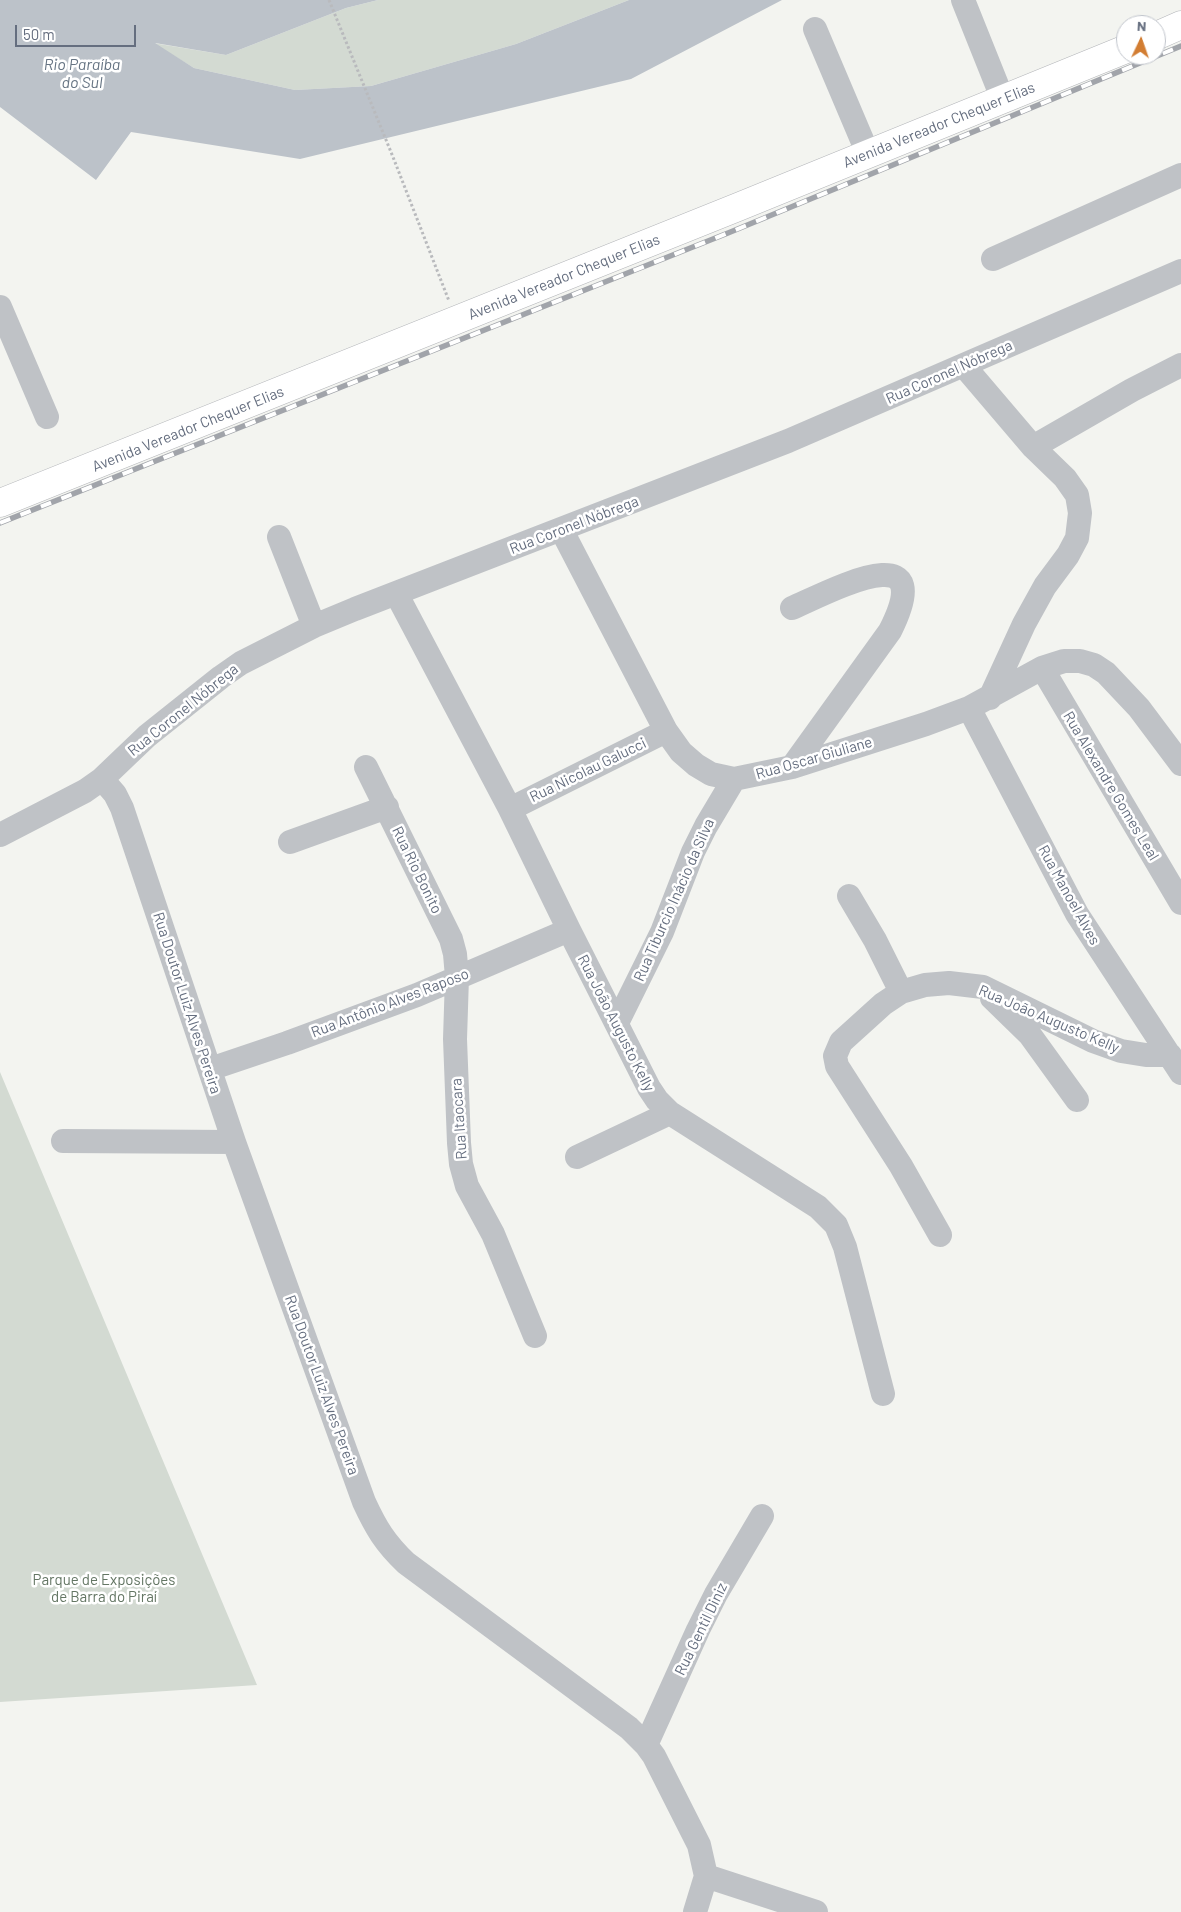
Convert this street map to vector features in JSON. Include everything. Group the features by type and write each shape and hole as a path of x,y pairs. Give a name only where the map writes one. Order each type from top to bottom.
{"main road":[{"path":"1166,32 1181,25"},
{"name":"Avenida Vereador Chequer Elias","path":"0,503 457,321 1116,53"}],"street":[{"path":"963,0 1003,100"},
{"path":"815,29 868,154"},
{"path":"993,259 1181,176"},
{"name":"Rua Coronel Nóbrega","path":"0,835 85,791 102,779 147,736 221,677 241,663 314,626 788,441 1181,271"},
{"path":"1,311 47,417"},
{"path":"1033,447 1132,390 1181,365"},
{"path":"964,366 1033,447 1065,478 1077,495 1080,513 1077,538 1068,556 1045,586 979,703"},
{"name":"Rua Oscar Giuliane","path":"561,530 666,731 681,752 696,765 711,774 734,779 792,767 926,724 979,703 1042,668 1064,661 1080,661 1094,665 1106,673 1139,708 1181,764"},
{"path":"279,537 314,626"},
{"path":"792,608 859,579 876,575 888,574 898,579 903,588 904,599 890,631 792,767"},
{"name":"Rua João Augusto Kelly","path":"396,593 510,809 569,930 649,1088 657,1100 670,1113 818,1207 836,1225 845,1246 883,1394"},
{"name":"Rua Alexandre Gomes Leal","path":"1042,668 1181,903"},
{"name":"Rua Manoel Alves","path":"979,703 1077,914 1176,1064"},
{"name":"Rua Nicolau Galucci","path":"510,809 666,731"},
{"name":"Rua Rio Bonito","path":"366,767 451,939 455,954 457,977"},
{"name":"Rua Doutor Luiz Alves Pereira","path":"102,779 115,794 122,808 234,1142 364,1502 375,1526 388,1546 406,1563 629,1728 646,1745 658,1764 698,1845 706,1876"},
{"name":"Rua Tiburcio Inácio da Silva","path":"617,1023 662,932 692,852 734,779"},
{"path":"290,842 387,807"},
{"path":"849,896 875,940 900,992"},
{"name":"Rua Antônio Alves Raposo","path":"210,1070 382,1008 569,930"},
{"name":"Rua Itaocara","path":"457,977 455,1039 461,1164 467,1186 493,1234 534,1336"},
{"name":"Rua João Augusto Kelly","path":"940,1235 901,1166 837,1066 835,1056 841,1042 883,1004 900,992 925,985 949,983 983,987 1093,1041 1121,1051 1146,1055 1176,1064"},
{"path":"983,987 1030,1035 1077,1100"},
{"path":"577,1157 670,1113"},
{"path":"63,1141 234,1142"},
{"name":"Rua Gentil Diniz","path":"646,1745 702,1623 762,1516"},
{"path":"695,1912 706,1876 816,1912"}],"path":[{"path":"329,0 457,321"}],"green space":[{"path":"378,0 629,0 516,44 371,86 295,90 194,68 153,43 226,55 346,8"},
{"name":"Parque de Exposições de Barra do Piraí","path":"0,1072 257,1685 0,1702"}],"water":[{"name":"Rio Paraíba do Sul","path":"0,0 378,0 346,8 226,55 155,43 194,68 295,90 371,86 516,44 629,0 782,0 631,79 300,159 131,132 96,180 0,107"}],"railway":[{"path":"0,523 728,233 1181,46"}]}
